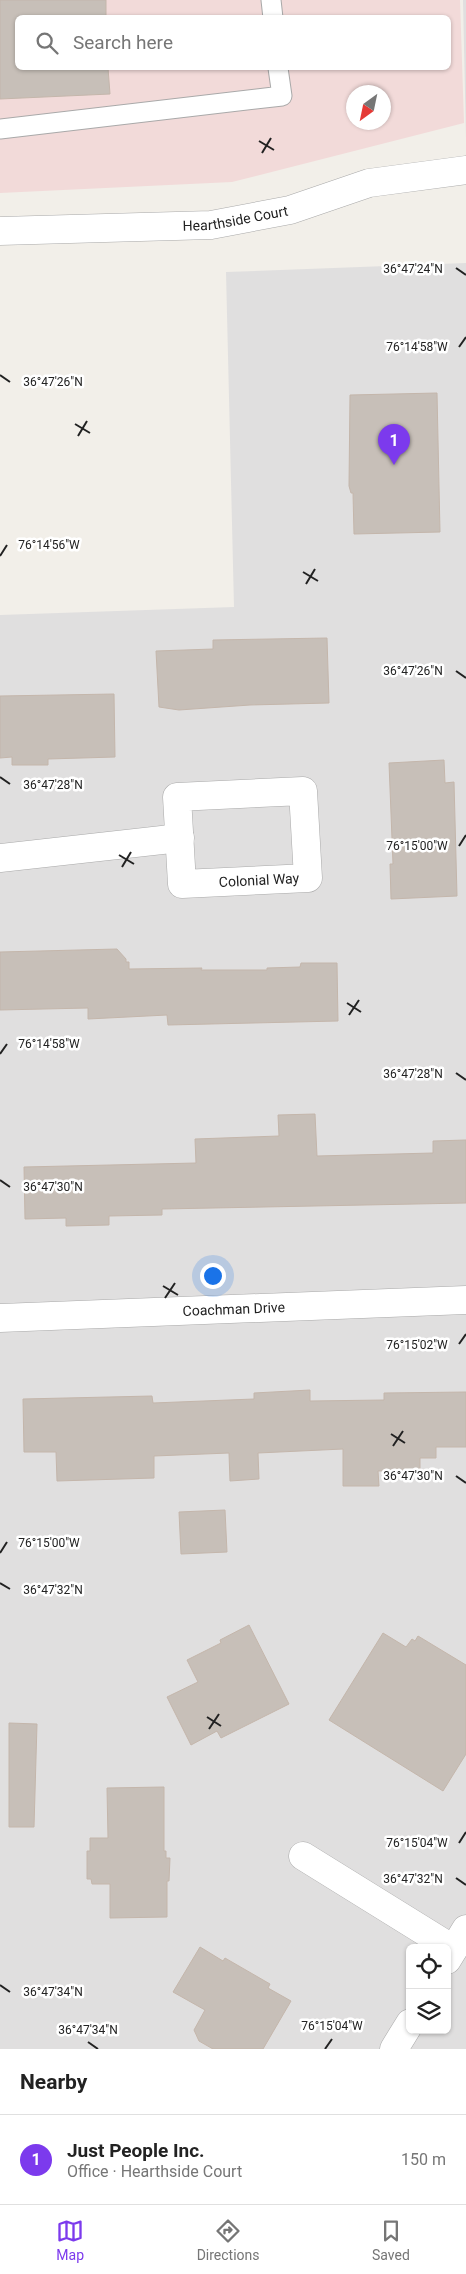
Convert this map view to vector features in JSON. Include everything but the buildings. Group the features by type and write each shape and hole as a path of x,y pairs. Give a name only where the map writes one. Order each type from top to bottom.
{"street":[{"name":"Hearthside Court","path":"0,231 211,224 290,210 369,183 466,170"},
{"name":"Colonial Way","path":"304,791 308,878 182,884 180,838 177,797 304,791"},
{"path":"0,858 180,838"},
{"name":"Coachman Drive","path":"0,1318 466,1300"},
{"path":"303,1856 456,1946"},
{"path":"394,2049 406,2030"}],"lane":[{"path":"270,0 272,15"},
{"path":"0,129 282,96 278,70"}],"shaded area":[{"path":"0,0 460,0 464,123 232,182 0,193"},
{"path":"463,0 466,0 466,138"},
{"path":"466,263 466,2049 0,2049 0,615 234,607 226,272"}],"place":[{"name":"Just People Inc.","path":"394,465"}]}
